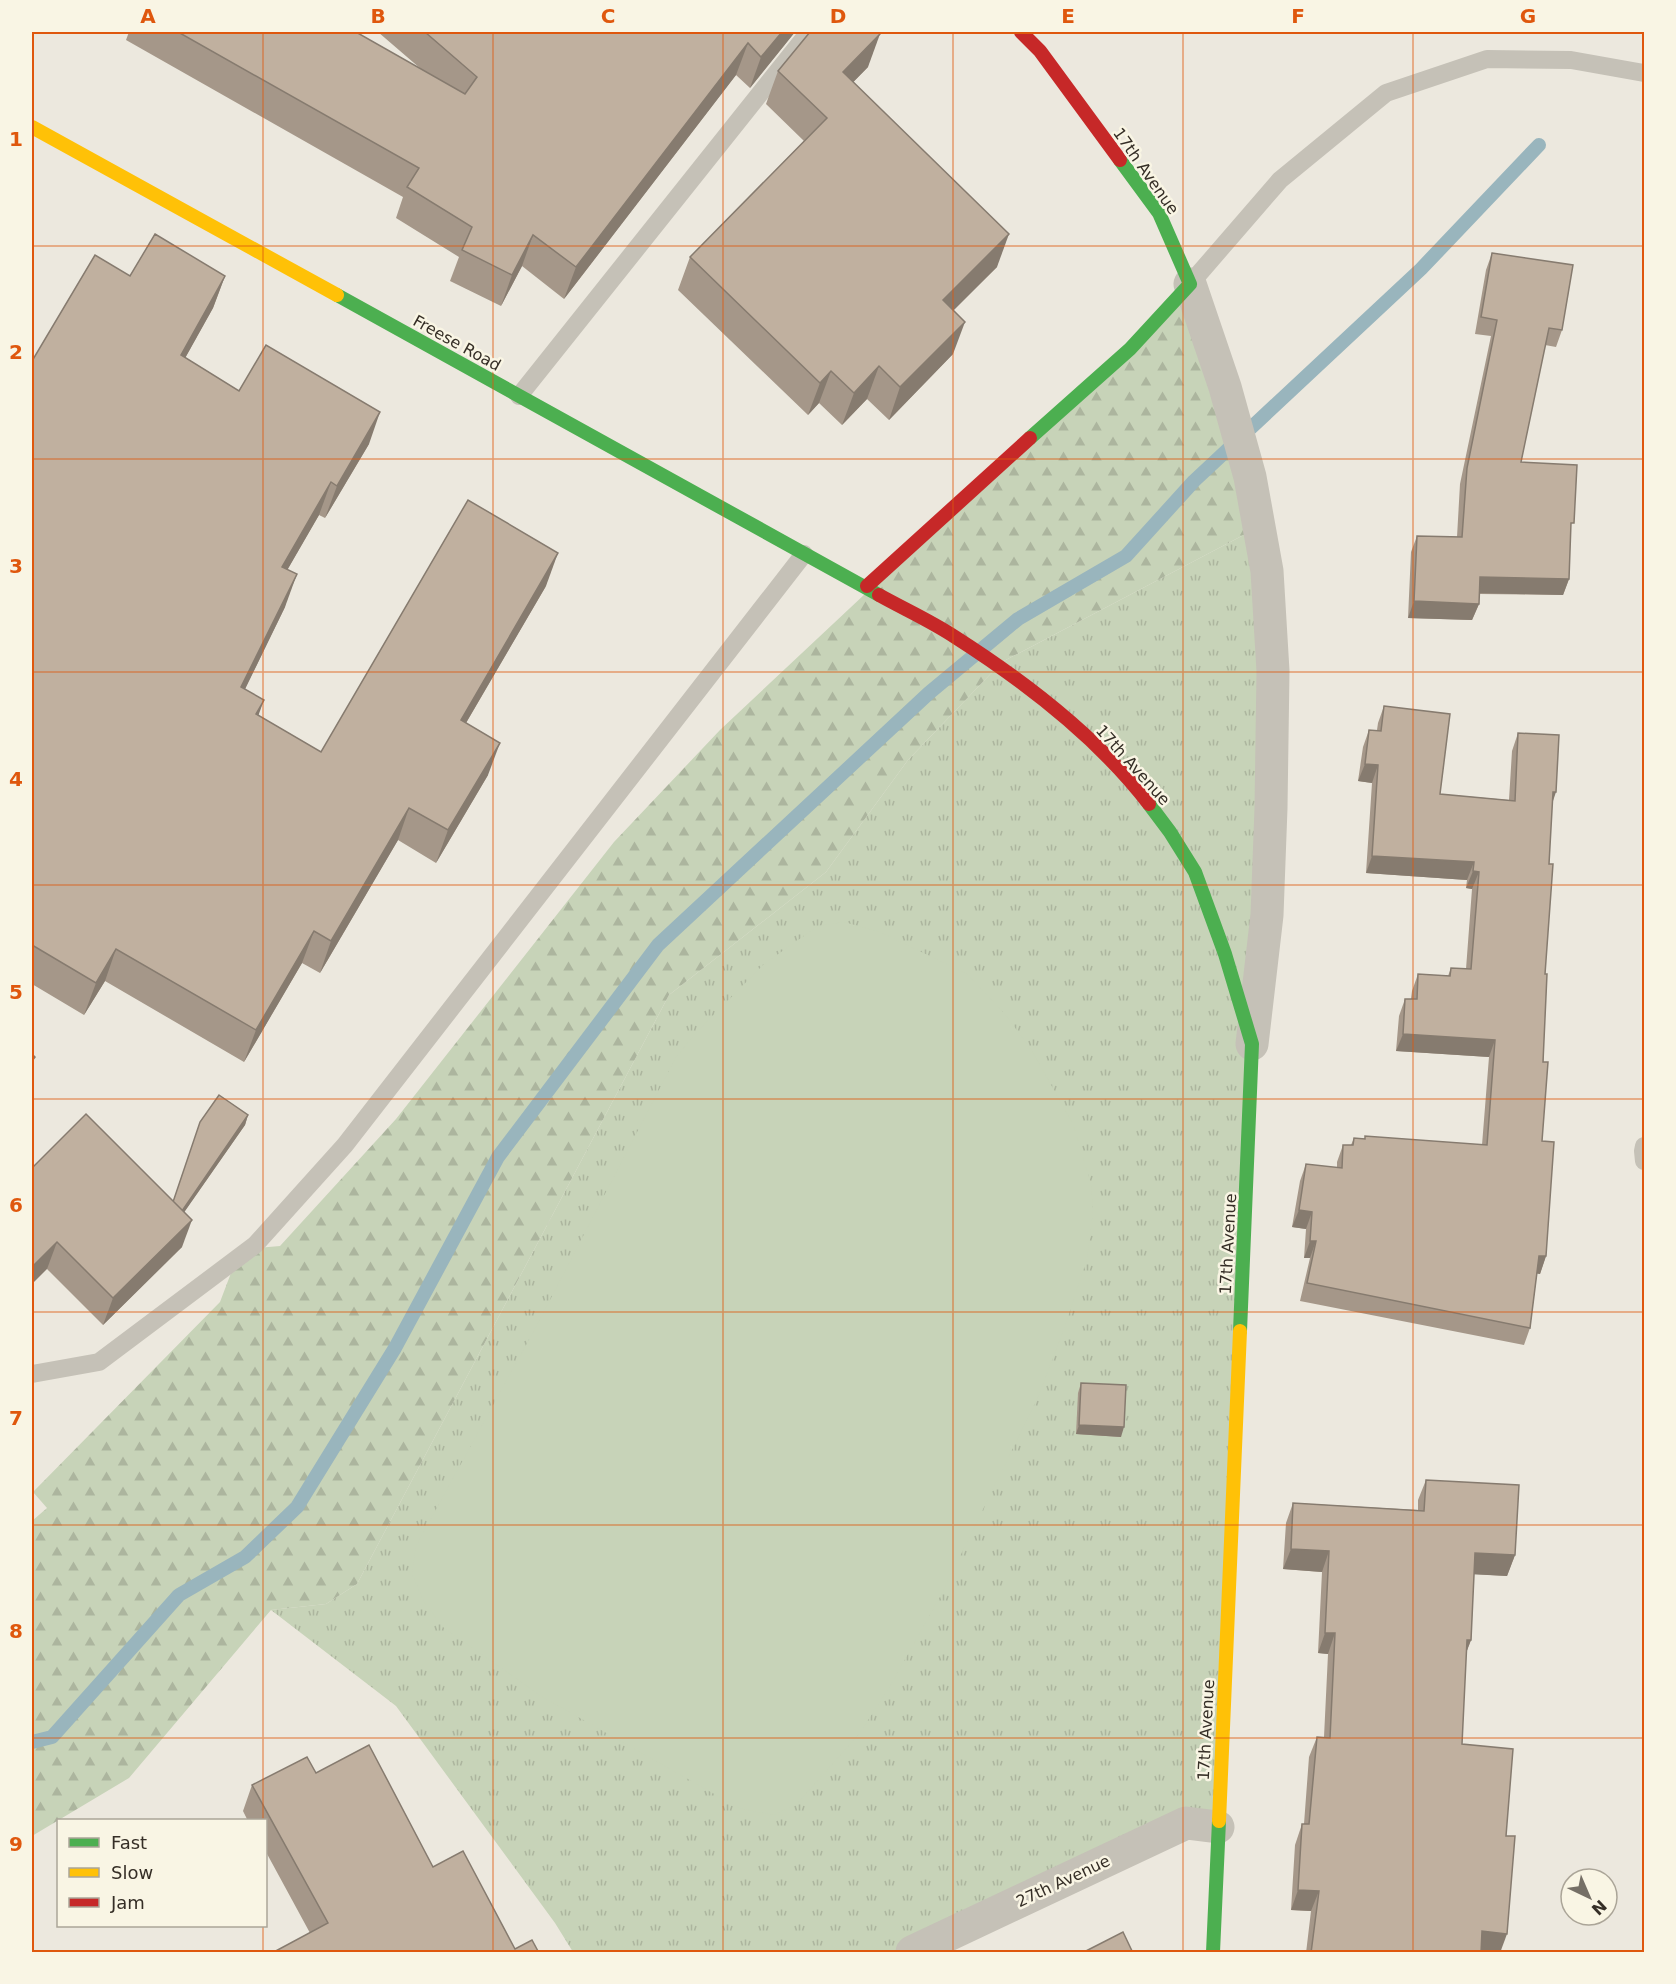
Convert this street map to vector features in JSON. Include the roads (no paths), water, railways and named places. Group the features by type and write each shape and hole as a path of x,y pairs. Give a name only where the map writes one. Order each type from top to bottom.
{"street":[{"name":"17th Avenue","path":"1021,32 1040,51 1159,213 1190,284"},
{"name":"Freese Road","path":"32,127 804,554 867,586"},
{"path":"867,586 1130,349 1190,284 1225,387 1250,477 1267,571 1274,671 1267,915 1252,1044"},
{"name":"17th Avenue","path":"867,586 954,636 1003,669 1089,738 1151,807 1193,869 1220,935 1252,1044 1213,1953"},
{"name":"27th Avenue","path":"912,1953 1186,1823 1218,1827"}],"lane":[{"path":"519,396 809,32"},
{"path":"1190,284 1280,180 1386,93 1487,58 1571,60 1644,73"},
{"path":"32,1374 99,1362 255,1245 345,1145 804,554"},
{"path":"1644,1146 1644,1161"}],"waterway":[{"path":"32,1742 52,1737 179,1595 245,1557 297,1507 395,1348 498,1157 658,945 929,693 1018,619 1126,556 1194,481 1421,269 1539,145"}]}
